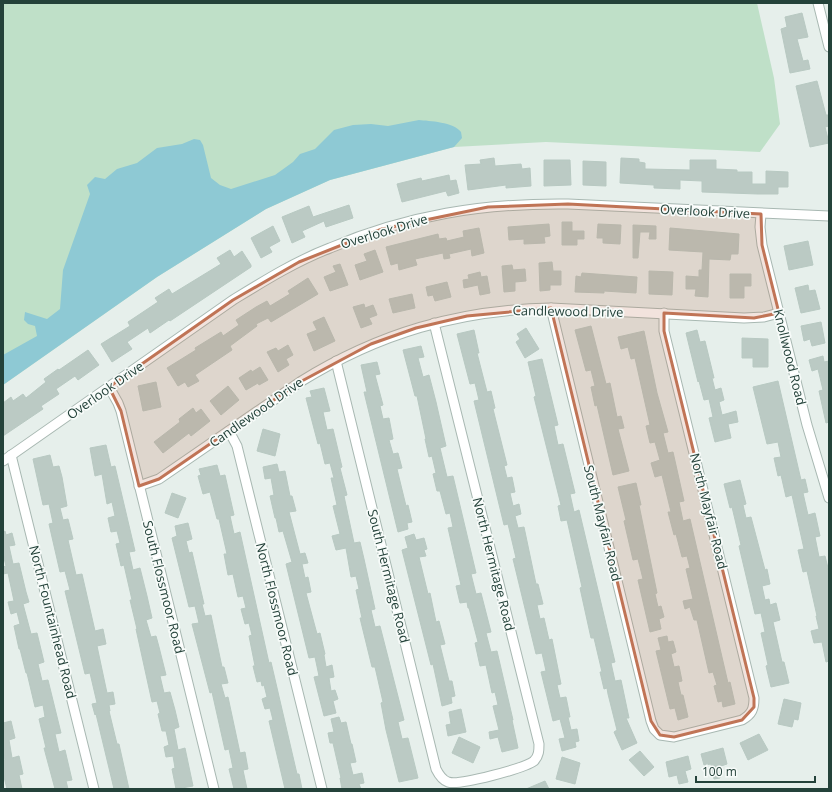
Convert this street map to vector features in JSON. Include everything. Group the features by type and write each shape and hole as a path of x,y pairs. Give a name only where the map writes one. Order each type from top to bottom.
{"street":[{"path":"818,3 829,46"},
{"name":"Overlook Drive","path":"3,461 233,300 265,280 328,248 356,237 395,225 456,211 528,204 568,204 829,216"},
{"name":"Knollwood Road","path":"762,214 760,227 762,245 807,424 829,498"},
{"name":"Candlewood Drive","path":"139,486 159,479 300,382 336,361 371,344 434,323 495,312 551,308 754,318 779,313"},
{"name":"South Mayfair Road","path":"551,308 654,729 660,735 674,737 742,720 750,715 754,708"},
{"name":"North Mayfair Road","path":"664,314 664,331 752,689 754,708"},
{"name":"North Hermitage Road","path":"434,323 539,744 539,752 534,760 518,768 466,782 452,782"},
{"name":"South Hermitage Road","path":"336,361 436,769 441,778 448,782 452,782"},
{"name":"South Flossmoor Road","path":"109,387 121,411 214,789"},
{"name":"North Flossmoor Road","path":"229,431 237,446 322,789"},
{"name":"North Fountainhead Road","path":"11,455 94,789"}],"highlighted area":[{"path":"568,204 761,214 762,245 779,313 754,318 664,313 664,331 754,698 754,707 742,720 674,737 660,735 651,721 551,308 467,316 416,328 371,344 300,382 159,479 139,486 121,411 109,387 233,300 299,262 382,229 488,207"}],"green space":[{"path":"3,3 757,3 774,78 780,124 760,152 546,142 454,147 330,180 266,209 157,277 3,385"}],"water":[{"path":"419,120 453,126 461,132 462,138 454,147 330,180 266,209 157,277 3,385 3,355 37,336 35,326 28,324 24,320 25,312 47,319 60,309 63,270 90,194 87,185 95,177 105,179 117,169 137,163 157,148 182,144 194,139 200,140 203,145 211,178 220,185 231,189 275,175 293,162 300,154 315,149 334,130 353,125 371,124 388,126"}],"building":[{"path":"802,13 808,37 797,39 803,61 808,60 810,69 790,73 781,29 787,27 785,17"},
{"path":"817,81 826,115 828,115 829,126 825,127 829,143 810,147 796,86"},
{"path":"494,158 495,166 521,164 522,169 530,168 531,186 506,188 506,185 468,190 465,165 481,164 480,160"},
{"path":"621,158 639,159 639,162 645,163 645,169 690,170 690,160 716,160 716,169 737,170 737,172 752,172 752,184 766,184 766,171 788,172 788,187 778,187 778,194 758,194 702,192 702,181 680,180 680,189 654,188 654,185 620,183"},
{"path":"544,160 570,160 571,185 544,186"},
{"path":"583,161 606,162 606,186 583,185"},
{"path":"449,175 450,181 456,180 459,193 448,196 446,191 402,202 397,184 421,178 422,181"},
{"path":"349,205 353,218 326,227 324,221 302,231 305,237 292,243 282,217 309,206 313,217"},
{"path":"562,222 572,222 572,231 584,231 584,239 577,239 577,245 562,245"},
{"path":"549,224 550,236 544,237 545,243 524,244 524,239 509,240 508,227"},
{"path":"598,224 621,225 620,244 603,243 603,238 597,238"},
{"path":"633,225 656,226 656,239 649,239 650,232 640,232 638,258 633,258"},
{"path":"273,226 280,241 269,247 272,252 261,258 251,238"},
{"path":"479,228 484,253 472,256 471,249 449,254 450,258 444,259 443,253 415,259 417,265 399,270 398,263 391,265 386,247 438,234 439,239 446,238 447,241 464,237 463,231"},
{"path":"670,228 739,234 738,254 731,254 730,260 709,259 708,297 695,296 696,289 686,289 686,276 699,277 699,270 702,270 703,252 669,250"},
{"path":"808,241 813,265 789,270 784,246"},
{"path":"230,250 234,257 242,251 251,267 170,321 169,320 150,333 148,328 127,342 132,349 112,362 101,344 130,326 128,322 158,302 155,298 169,289 172,294 221,264 217,258"},
{"path":"375,250 383,272 360,280 355,265 367,261 364,254"},
{"path":"552,262 553,271 561,271 561,285 550,285 550,290 540,291 539,263"},
{"path":"340,264 348,285 330,291 324,277 336,272 333,266"},
{"path":"512,265 513,270 525,269 526,281 515,282 515,291 504,292 502,266"},
{"path":"649,271 673,272 672,295 649,294"},
{"path":"480,272 481,277 487,276 490,293 480,295 478,285 464,288 463,280 469,279 468,275"},
{"path":"582,273 637,277 636,293 604,291 604,293 575,292 576,276 581,277"},
{"path":"730,274 751,274 751,286 744,286 744,298 730,298"},
{"path":"308,278 318,294 271,322 268,318 256,324 257,326 230,346 232,350 195,375 199,381 188,387 185,382 178,386 167,368 221,332 223,336 239,325 236,320 256,307 267,301 270,306 290,294 288,291"},
{"path":"447,282 451,297 435,301 433,295 428,296 426,287"},
{"path":"808,285 809,291 815,290 820,309 801,313 795,288"},
{"path":"412,294 415,308 393,313 389,299"},
{"path":"364,304 365,308 373,305 377,315 369,318 372,324 361,328 353,307"},
{"path":"324,317 335,341 314,351 307,334 317,330 313,322"},
{"path":"821,322 825,343 812,346 810,339 804,341 801,326"},
{"path":"591,326 606,384 610,383 617,417 621,416 624,428 618,429 629,471 613,475 597,405 595,406 591,387 595,386 591,370 586,371 575,330"},
{"path":"526,328 539,349 525,358 516,342 520,339 517,334"},
{"path":"474,330 479,353 477,353 487,392 491,391 495,408 493,409 507,465 504,466 507,478 512,477 515,492 510,493 513,506 519,504 521,514 515,516 518,528 524,527 536,584 538,584 543,604 537,605 540,619 544,618 549,640 552,639 561,684 557,685 560,698 566,697 571,730 577,729 579,741 575,742 576,747 562,751 559,739 565,738 560,719 553,721 541,672 546,671 542,653 536,654 513,559 516,558 508,524 504,525 474,401 479,400 475,383 470,384 457,334"},
{"path":"697,330 700,342 705,341 714,378 712,378 715,390 721,388 724,400 719,402 722,415 736,411 738,422 728,424 731,438 715,442 709,418 713,417 709,399 704,400 686,333"},
{"path":"644,331 657,393 668,432 663,433 668,453 673,452 684,501 679,502 683,521 690,519 728,683 730,682 735,704 723,707 722,701 718,702 714,686 717,685 713,672 709,673 697,620 694,620 690,607 685,609 683,601 693,599 686,569 690,568 687,556 682,557 676,534 674,535 668,512 671,512 662,475 655,477 651,463 660,460 655,442 650,443 646,426 650,425 635,358 631,359 628,347 621,349 618,337"},
{"path":"742,338 768,339 768,367 753,367 753,358 742,358"},
{"path":"288,345 293,355 286,359 289,365 278,372 267,352 276,348 278,351"},
{"path":"421,346 424,357 418,358 423,377 429,375 436,402 446,446 440,448 447,477 453,476 476,573 471,574 476,594 481,593 491,632 486,633 491,652 497,651 513,720 518,748 502,752 498,737 490,739 489,732 499,730 493,706 498,705 495,692 492,693 486,665 480,666 475,643 478,642 467,602 460,603 456,586 461,585 448,528 453,527 450,513 446,514 440,491 437,491 433,474 436,473 432,456 429,457 417,396 415,396 403,350"},
{"path":"88,350 99,365 78,380 75,376 56,389 59,394 41,406 43,409 3,436 3,403 11,397 13,401 23,394 26,398 46,382 44,379"},
{"path":"823,356 824,362 829,361 829,422 826,423 819,391 823,390 818,369 812,371 809,360"},
{"path":"542,359 558,425 554,426 558,445 563,444 575,493 570,494 574,512 579,510 615,662 611,663 615,681 621,680 629,718 626,718 637,743 622,750 614,732 617,730 607,688 604,689 600,672 602,672 594,638 591,638 580,588 582,587 567,520 561,521 558,506 561,505 534,397 536,396 528,362"},
{"path":"377,362 380,374 375,375 383,405 380,406 383,419 389,418 393,439 389,440 393,454 398,453 402,468 397,469 406,506 408,505 412,522 407,523 408,529 398,532 364,392 367,392 361,365"},
{"path":"260,367 268,380 259,385 258,383 246,390 239,378 251,370 252,372"},
{"path":"778,381 801,480 805,479 808,492 803,493 808,515 815,513 820,536 815,537 819,557 825,556 829,572 829,661 826,662 822,642 814,643 811,631 819,629 817,616 807,571 803,572 798,550 804,549 792,495 786,497 781,475 778,476 774,458 781,457 778,442 767,444 753,387"},
{"path":"156,382 161,407 143,411 138,386"},
{"path":"228,386 239,400 221,415 210,401"},
{"path":"324,388 330,411 323,412 327,430 333,429 342,467 340,468 347,495 344,496 354,543 360,542 375,609 371,610 375,627 380,626 404,720 398,722 402,739 408,738 418,778 399,782 386,730 381,703 383,702 375,667 372,667 360,618 362,618 356,590 359,589 356,576 351,577 346,548 336,550 332,536 340,534 333,506 337,505 331,478 334,478 330,463 325,464 320,443 318,444 306,398 312,397 310,391"},
{"path":"193,408 196,413 201,409 210,421 191,436 189,433 163,453 154,442 180,422 179,419"},
{"path":"263,429 280,434 275,456 257,451"},
{"path":"106,445 111,467 115,466 135,551 129,552 133,570 140,568 147,596 152,618 146,620 151,637 156,636 166,675 160,676 164,693 170,692 175,710 179,727 174,729 178,750 185,748 193,786 176,789 172,769 175,768 173,756 166,757 164,747 169,745 166,731 162,731 157,701 152,702 130,600 132,600 124,565 121,566 116,544 120,543 117,531 111,532 108,518 115,516 112,502 107,504 102,474 95,476 90,448"},
{"path":"50,455 53,467 59,466 62,477 67,506 60,508 63,520 68,519 73,539 68,540 76,575 82,574 95,631 103,629 106,644 97,646 107,693 113,692 115,704 109,705 109,711 117,744 119,744 129,789 114,789 96,714 95,715 92,704 97,703 90,673 85,674 65,591 70,590 65,571 60,572 49,524 53,523 49,504 43,505 33,459"},
{"path":"277,464 279,472 285,471 290,496 292,496 296,511 289,512 300,554 305,553 308,563 302,564 305,578 308,577 311,592 306,593 317,634 320,633 325,654 326,667 332,665 334,677 329,678 331,691 335,690 338,699 333,701 336,713 324,716 314,677 319,676 315,657 309,658 286,564 292,562 283,531 279,532 275,518 270,496 274,495 271,478 265,479 263,467"},
{"path":"217,465 220,476 225,475 234,515 230,516 234,534 240,532 269,663 271,662 297,774 299,774 302,789 285,789 269,721 273,720 270,708 265,709 262,699 267,697 264,685 262,686 261,681 257,682 253,666 255,666 249,636 252,635 249,623 245,624 241,609 246,608 243,596 238,597 233,574 228,575 224,554 227,554 219,519 217,519 210,492 203,494 198,476 201,475 199,469"},
{"path":"740,480 746,504 743,505 746,518 751,517 765,570 767,569 770,584 762,586 765,600 769,599 770,605 776,603 780,620 773,622 782,662 784,662 789,683 771,687 761,633 765,632 761,613 755,614 739,546 741,545 732,507 730,508 724,484"},
{"path":"636,483 657,593 655,594 658,607 661,606 664,617 659,619 661,629 650,632 638,580 643,579 638,559 633,560 618,487"},
{"path":"172,493 186,498 178,518 165,513"},
{"path":"188,523 192,539 186,541 189,553 192,552 204,604 202,604 205,616 211,615 222,667 224,667 228,683 221,684 225,698 228,697 240,753 245,752 248,769 243,770 247,789 234,789 229,769 233,768 229,749 225,750 212,692 210,693 192,624 199,623 195,606 189,607 172,538 177,536 175,526"},
{"path":"5,531 6,535 12,533 15,545 9,546 13,564 19,563 29,602 23,604 31,634 37,633 44,662 38,664 42,681 48,680 61,733 55,734 59,752 65,750 72,780 66,781 68,789 55,789 44,748 46,748 39,719 45,717 43,705 35,707 27,673 19,649 14,626 20,624 17,612 11,614 8,602 14,601 8,573 3,574 3,567 6,566 3,554 3,532"},
{"path":"414,534 416,540 424,538 427,549 424,550 426,556 419,557 428,594 430,593 436,622 439,621 445,644 440,645 449,681 452,681 455,696 451,697 452,703 442,706 433,664 431,665 402,550 408,548 405,537"},
{"path":"667,636 668,642 673,641 676,652 671,654 674,667 679,666 682,681 678,682 681,695 683,695 688,717 678,720 675,708 670,709 656,651 661,650 658,638"},
{"path":"784,699 801,703 798,720 794,719 792,727 778,724"},
{"path":"461,709 466,732 448,736 446,725 451,724 449,712"},
{"path":"339,717 341,723 346,722 352,744 356,762 350,763 353,775 362,773 364,783 359,784 361,789 342,789 333,743 330,743 328,733 334,732 331,719"},
{"path":"11,721 15,738 9,740 12,758 19,756 23,774 19,775 22,789 7,789 3,773 3,760 5,760 3,752 3,723"},
{"path":"759,734 768,750 748,760 740,743"},
{"path":"459,737 480,747 473,763 452,753"},
{"path":"723,748 727,764 718,767 720,778 714,779 711,764 704,765 701,754"},
{"path":"640,751 654,767 644,776 629,760"},
{"path":"688,756 691,769 685,771 688,782 679,784 677,775 669,777 666,762"},
{"path":"562,757 580,763 575,784 556,779"},
{"path":"545,781 549,789 526,789"}]}
